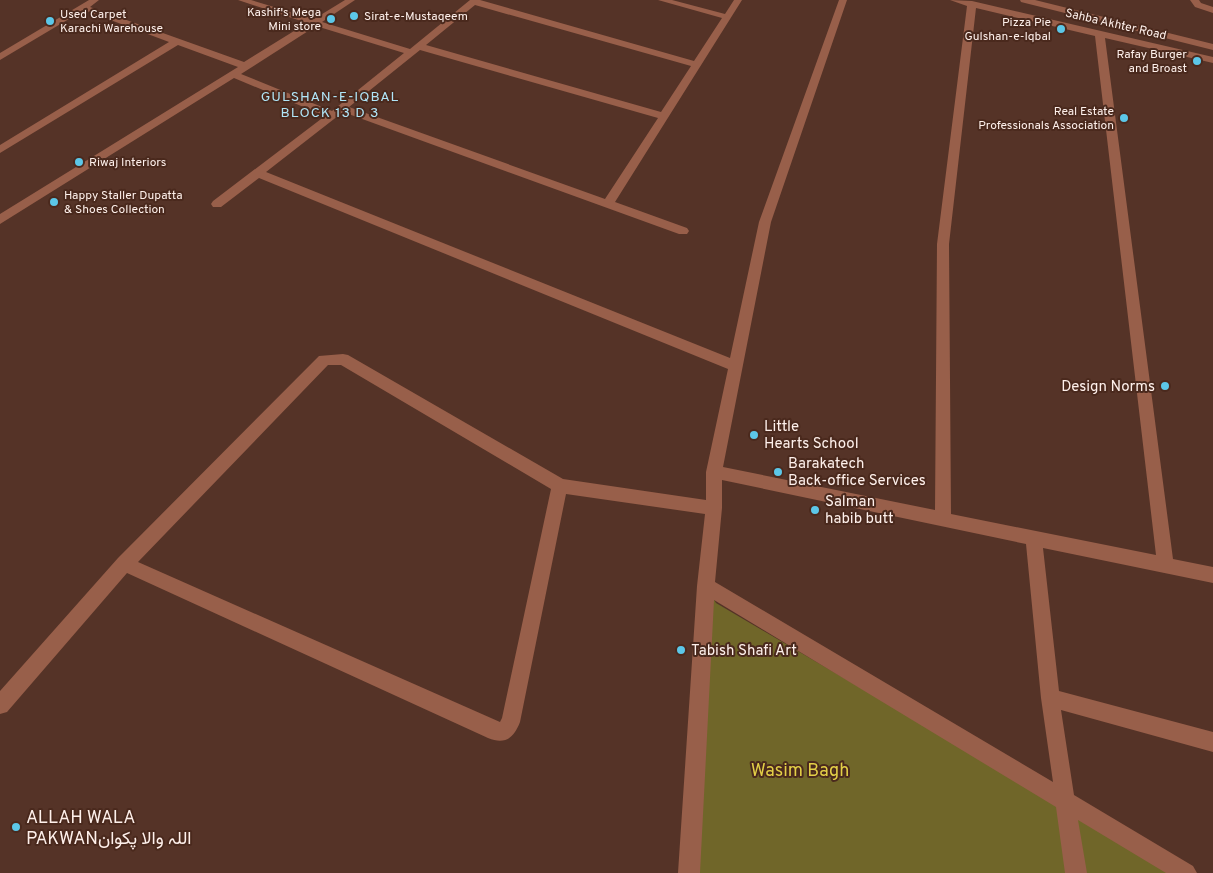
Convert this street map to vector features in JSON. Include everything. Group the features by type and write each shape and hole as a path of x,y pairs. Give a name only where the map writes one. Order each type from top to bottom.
{"street":[{"path":"0,57 94,0"},
{"path":"242,0 314,22 664,116"},
{"path":"267,8 280,0"},
{"path":"0,220 351,0"},
{"path":"662,0 727,17"},
{"path":"608,204 738,0"},
{"path":"689,873 706,586 714,508 714,472 765,222 843,0"},
{"name":"Sahba Akhter Road","path":"954,0 1213,60"},
{"name":"Sahba Akhter Road","path":"1024,0 1213,46"},
{"path":"1194,0 1198,5 1213,10"},
{"path":"217,204 338,111 475,1 697,65"},
{"path":"943,520 943,244 972,4"},
{"path":"83,7 245,66"},
{"path":"1100,34 1166,566"},
{"path":"0,150 177,41"},
{"path":"233,74 683,231"},
{"path":"258,173 735,366"},
{"path":"0,705 124,564 324,360 343,359 560,486 714,508"},
{"path":"714,472 1213,575"},
{"path":"124,564 495,732 504,732 511,722 560,486"},
{"path":"1034,538 1050,698 1076,873"},
{"path":"706,586 1186,873"},
{"path":"1050,698 1213,742"}],"green space":[{"name":"Wasim Bagh","path":"706,586 716,603 1176,873 695,873"}],"place":[{"name":"Sirat-e-Mustaqeem","path":"354,16"},
{"name":"Kashif's Mega Mini store","path":"331,19"},
{"name":"Used Carpet Karachi Warehouse","path":"50,21"},
{"name":"Pizza Pie Gulshan-e-Iqbal","path":"1061,29"},
{"name":"Rafay Burger and Broast","path":"1197,61"},
{"name":"Real Estate Professionals Association","path":"1124,118"},
{"name":"Riwaj Interiors","path":"79,162"},
{"name":"Happy Staller Dupatta & Shoes Collection","path":"54,202"},
{"name":"Design Norms","path":"1165,386"},
{"name":"Little Hearts School","path":"754,435"},
{"name":"Barakatech Back-office Services","path":"778,472"},
{"name":"Salman habib butt","path":"815,510"},
{"name":"Tabish Shafi Art","path":"681,650"},
{"name":"ALLAH WALA PAKWANاللہ والا پکوان","path":"16,827"}],"district":[{"name":"GULSHAN-E-IQBAL BLOCK 13 D 3","path":"330,104"}]}
